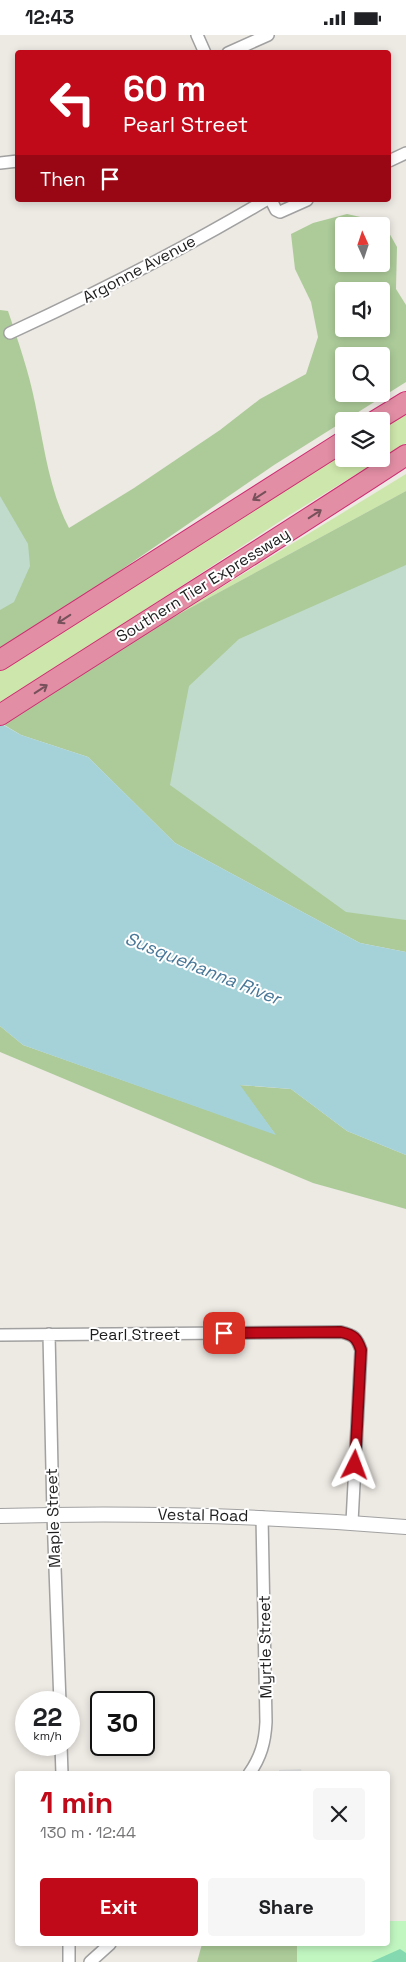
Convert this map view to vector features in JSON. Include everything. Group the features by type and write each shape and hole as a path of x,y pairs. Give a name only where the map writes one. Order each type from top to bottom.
{"highway":[{"path":"389,412 406,401"},
{"path":"0,660 335,447"},
{"name":"Southern Tier Expressway","path":"0,715 273,543 406,455"}],"street":[{"path":"197,35 204,50"},
{"path":"235,50 268,35"},
{"path":"391,160 406,153"},
{"path":"0,163 15,161"},
{"name":"Argonne Avenue","path":"10,333 92,295 263,202"},
{"path":"272,202 280,212 302,202"},
{"name":"Pearl Street","path":"0,1335 341,1332 353,1335 357,1339 361,1350 352,1522"},
{"name":"Maple Street","path":"49,1334 60,1691"},
{"name":"Vestal Road","path":"0,1515 172,1514 262,1517 406,1527"},
{"name":"Myrtle Street","path":"251,1771 265,1742 266,1722 262,1517"},
{"path":"61,1756 62,1771"},
{"path":"69,1946 69,1962"},
{"path":"90,1962 108,1946"}],"green space":[{"path":"347,214 360,217 336,217"},
{"path":"335,217 335,273 390,273 390,234 397,247 396,289 406,305 406,382 390,392 390,347 335,347 335,402 374,402 358,412 335,412 335,427 274,465 0,653 0,310 8,311 23,357 33,391 52,483 69,528 134,488 220,430 260,399 306,374 318,337 311,302 295,269 291,234 313,223"},
{"path":"406,410 406,443 390,453 390,420"},
{"path":"335,457 335,467 368,467 288,516 0,705 0,669"},
{"path":"406,474 406,491 166,621"},
{"path":"406,491 406,952 360,943 175,843 88,757 21,735 1,723 166,621"},
{"path":"0,496 28,544 30,566 14,602 0,610"},
{"path":"406,565 406,920 346,912 170,785 189,686 239,639"},
{"path":"0,1026 23,1045 275,1134 239,1085 291,1089 347,1131 406,1155 406,1209 313,1183 0,1052"},
{"path":"390,1921 406,1921 406,1962 297,1962 297,1946 390,1946"},
{"path":"201,1946 297,1946 297,1962 197,1962"},
{"path":"400,1949 406,1953 406,1962 371,1962"}],"shaded area":[{"path":"301,1769 301,1771 279,1771"}],"water":[{"name":"Susquehanna River","path":"0,723 21,735 88,757 175,843 360,943 406,952 406,1155 347,1131 291,1089 240,1085 276,1135 23,1045 0,1026"}],"route":[{"path":"224,1333 341,1332 353,1335 357,1339 361,1350 355,1465"}]}
